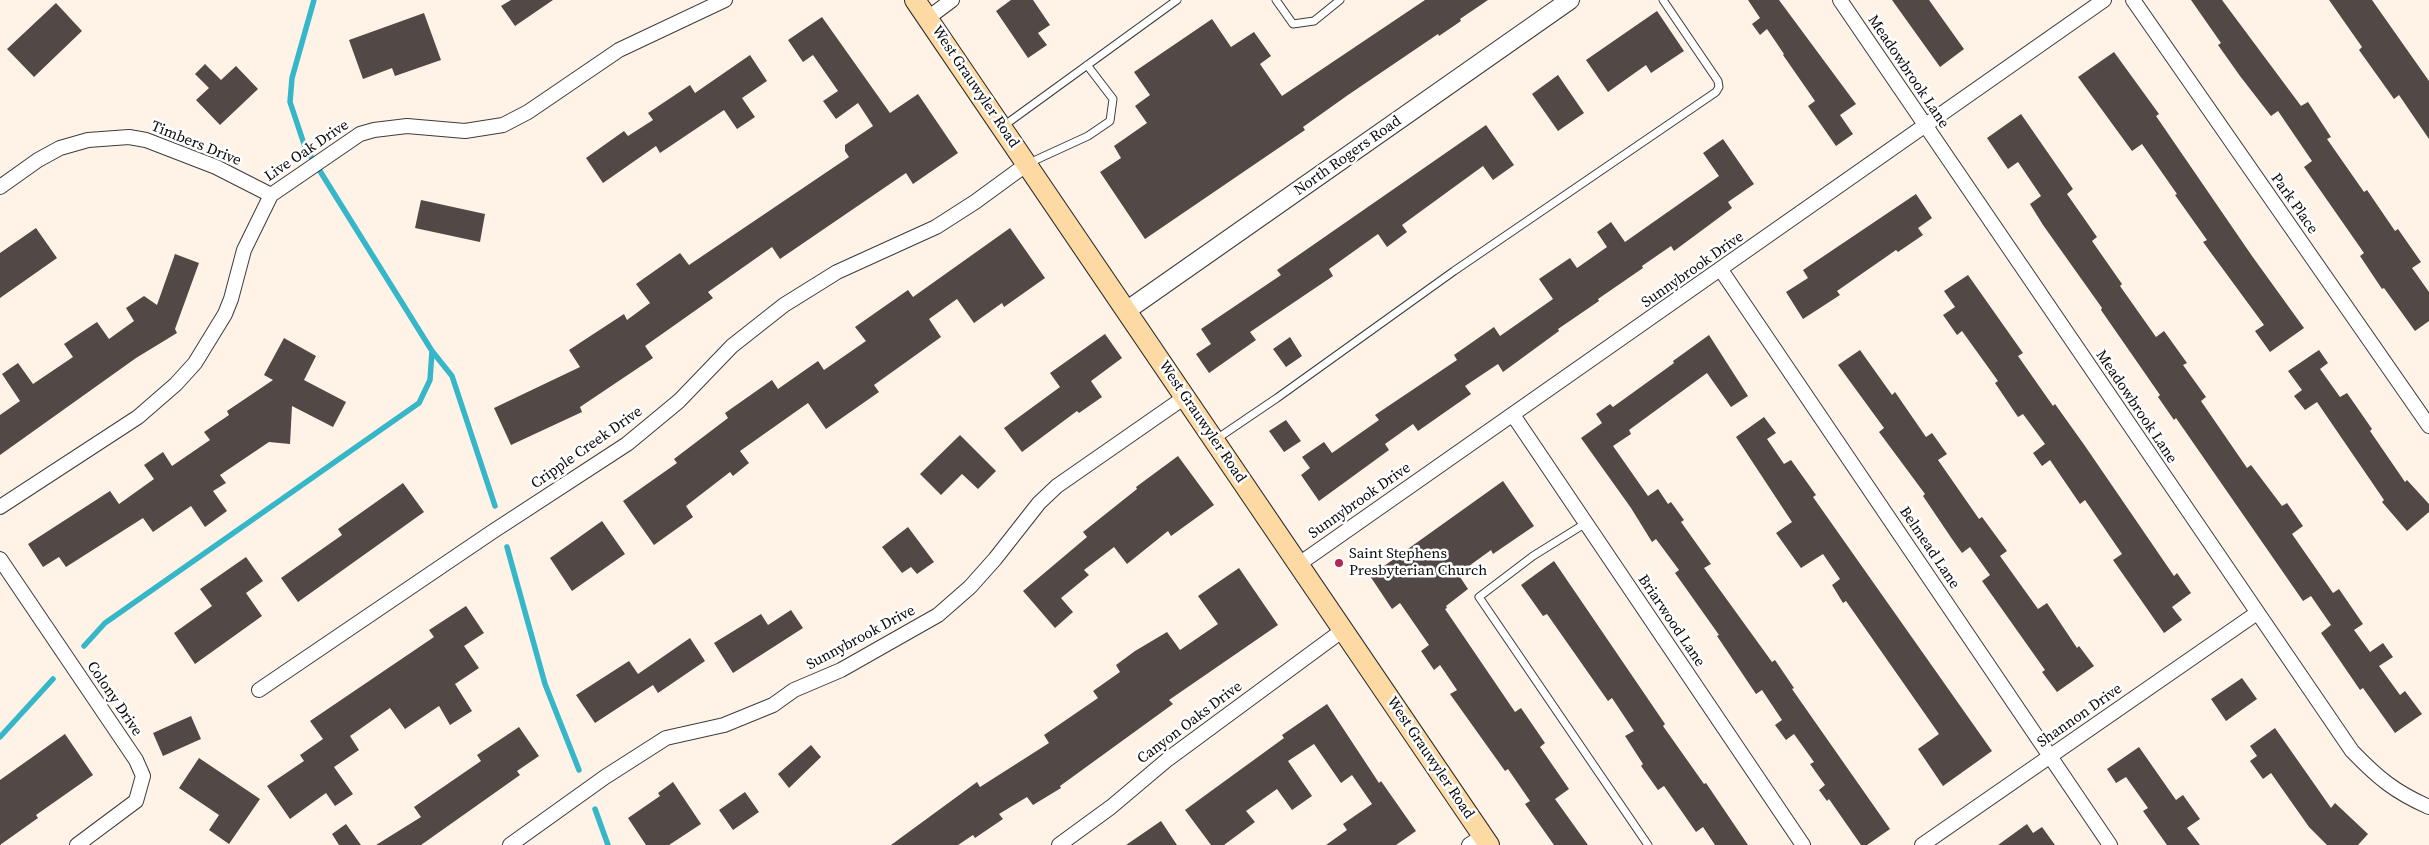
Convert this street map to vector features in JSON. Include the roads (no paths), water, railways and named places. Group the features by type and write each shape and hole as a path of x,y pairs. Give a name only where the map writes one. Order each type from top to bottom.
{"main road":[{"name":"West Grauwyler Road","path":"915,0 1299,564 1480,842"}],"street":[{"name":"Live Oak Drive","path":"0,507 146,411 189,370 225,314 244,250 270,195 360,134 374,130 407,126 465,131 502,125 528,112 619,50 725,0"},
{"path":"928,18 952,0"},
{"name":"North Rogers Road","path":"1126,311 1570,0"},
{"name":"Meadowbrook Lane","path":"1840,0 2256,613 2352,751 2380,780 2405,796 2429,807"},
{"name":"Sunnybrook Drive","path":"1299,564 2104,0"},
{"name":"Park Place","path":"2133,0 2429,426"},
{"name":"Timbers Drive","path":"0,187 38,160 60,148 88,140 129,137 146,140 216,167 270,195"},
{"name":"Cripple Creek Drive","path":"259,690 492,532 627,444 679,401 732,346 784,305 837,272 936,227 1027,164"},
{"name":"Belmead Lane","path":"1721,270 2110,845"},
{"name":"Sunnybrook Drive","path":"510,845 605,777 666,738 724,725 773,705 794,690 841,670 938,615 970,587 995,559 1039,502 1057,486 1185,396"},
{"name":"Briarwood Lane","path":"1513,415 1803,845"},
{"name":"Colony Drive","path":"0,559 136,760 144,776 136,801 77,845"},
{"name":"Shannon Drive","path":"1922,845 2256,613"},
{"name":"Canyon Oaks Drive","path":"1059,845 1111,807 1168,759 1343,630"}],"lane":[{"path":"1002,127 1177,0"},
{"path":"1276,0 1293,24 1314,21 1340,0"},
{"path":"1214,440 1277,398 1454,271 1716,92 1719,87 1718,81 1664,0"},
{"path":"1027,164 1088,136 1110,121 1113,99 1088,65"},
{"path":"1586,523 1534,556 1479,597 1648,845"}],"waterway":[{"path":"84,646 105,623 419,403 430,380 432,351 305,147 290,102 292,78 314,0"},
{"path":"432,351 452,376 495,506"},
{"path":"507,547 545,684 579,770"},
{"path":"0,737 53,679"},
{"path":"595,809 608,845"}],"place":[{"name":"Saint Stephens Presbyterian Church","path":"1339,563"}]}
